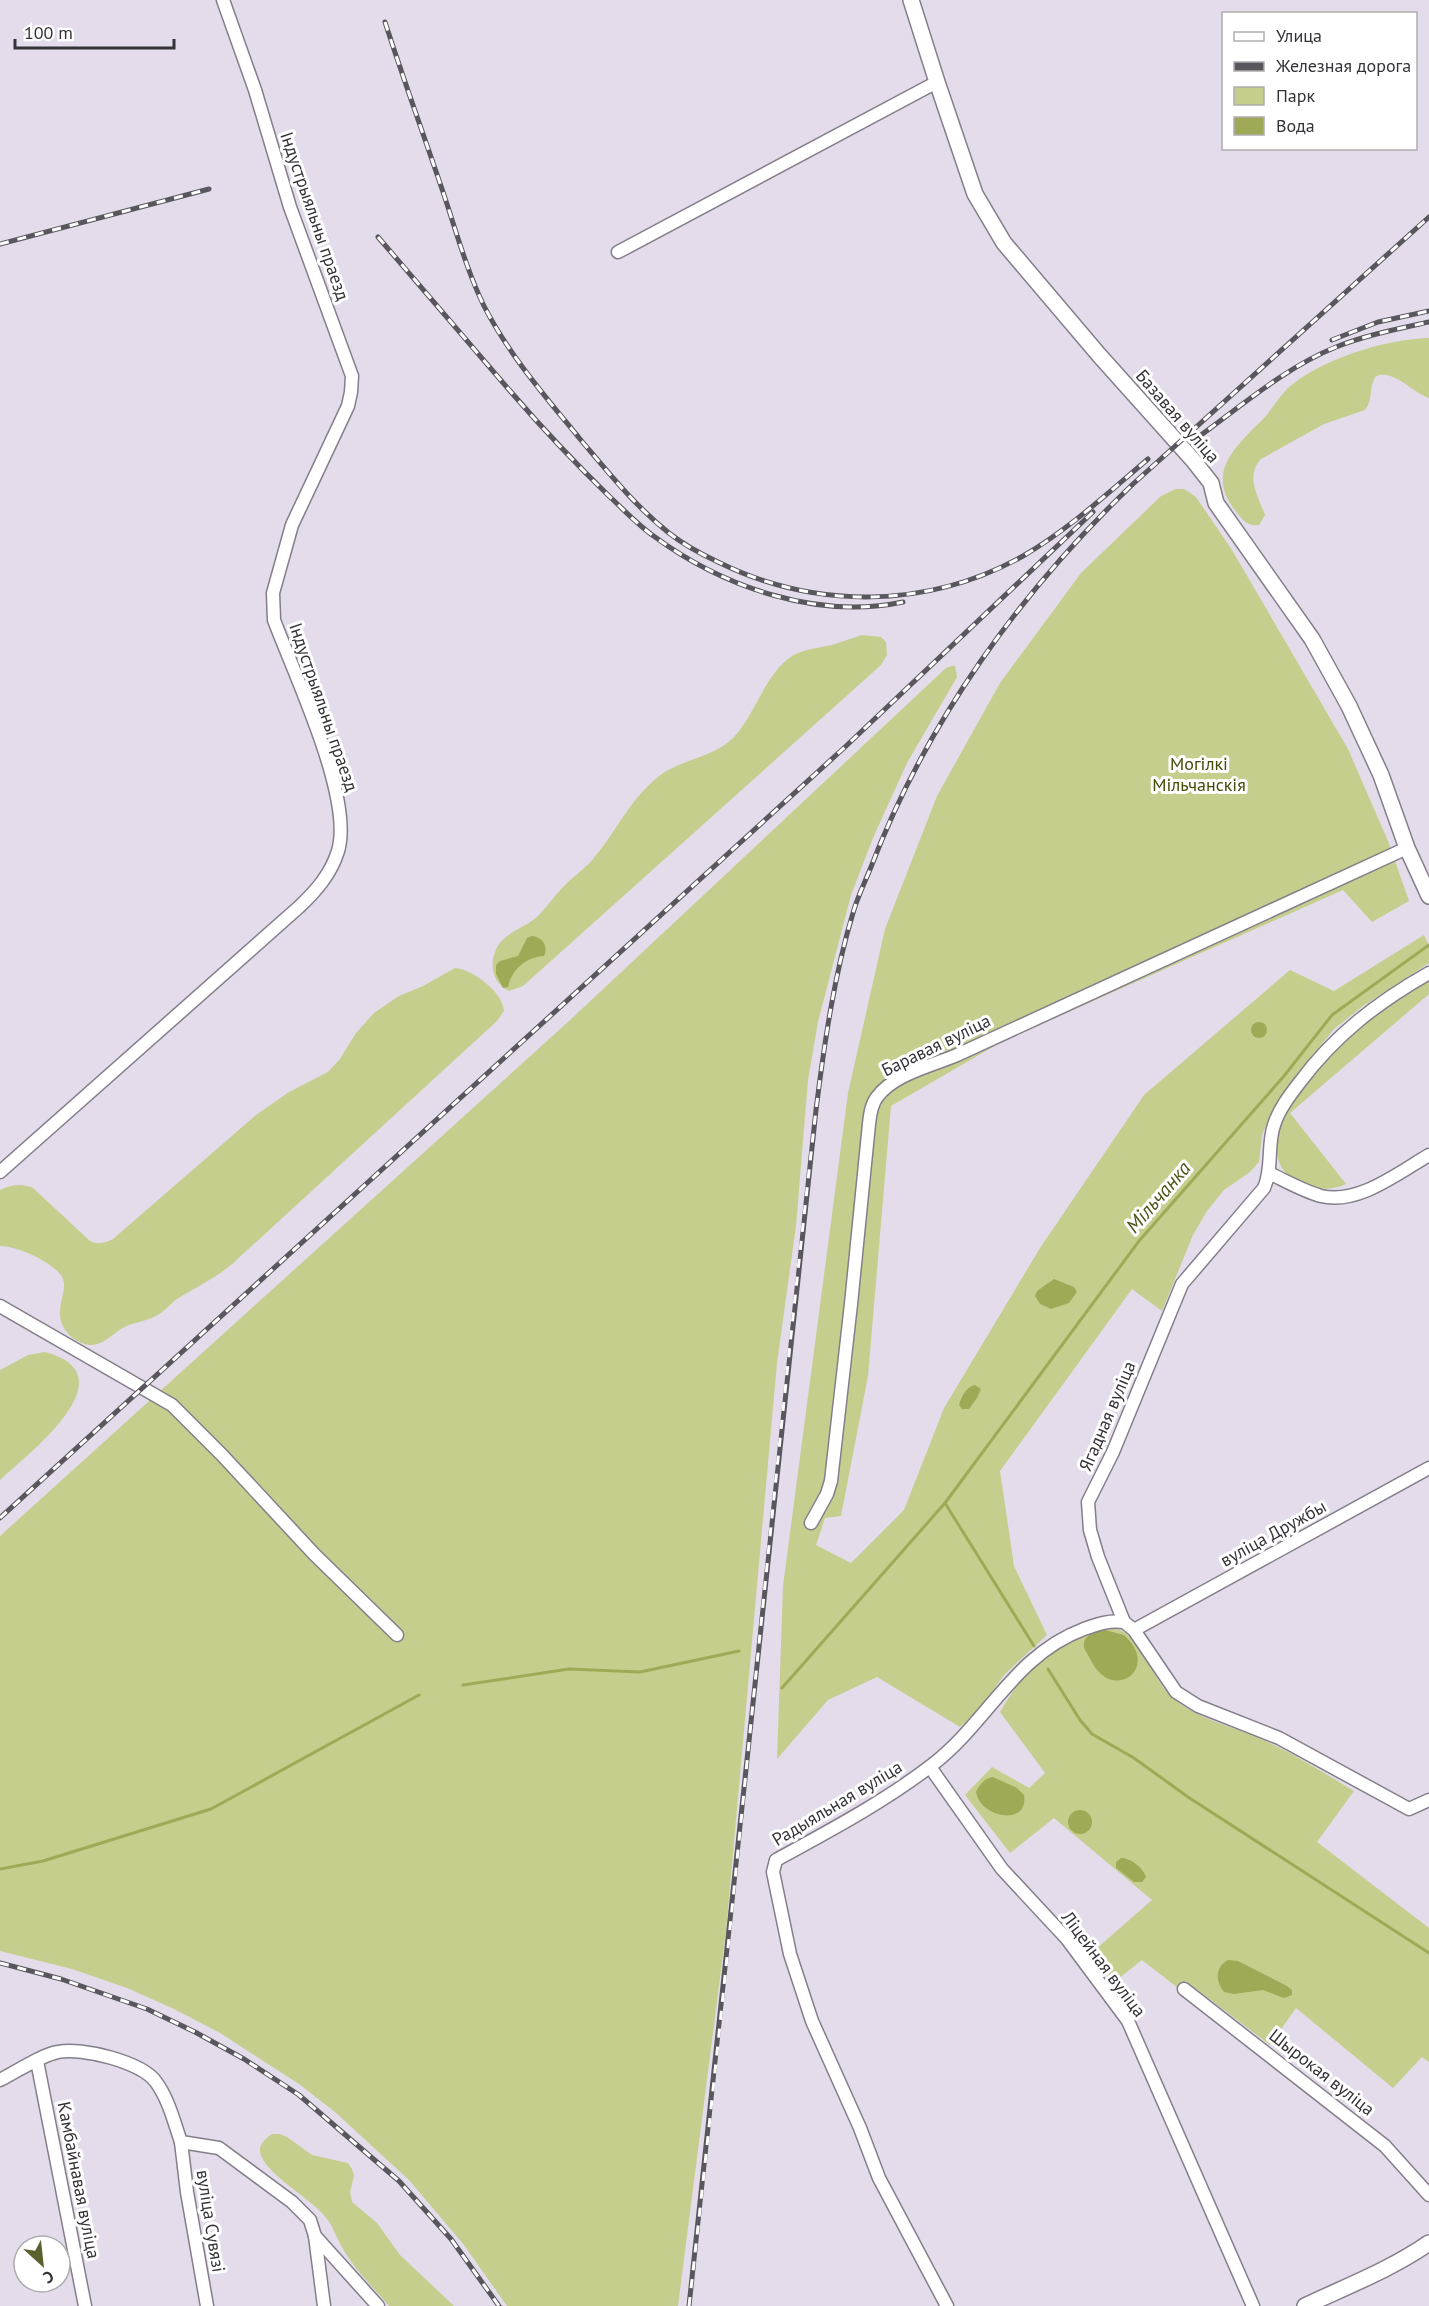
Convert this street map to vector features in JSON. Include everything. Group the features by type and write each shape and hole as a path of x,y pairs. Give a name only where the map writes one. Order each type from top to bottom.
{"street":[{"name":"Індустрыяльны праезд","path":"0,1172 300,907 328,874 338,850 342,825 336,789 274,620 273,593 292,525 348,406 352,376 290,207 255,90 224,0"},
{"name":"Базавая вуліца","path":"911,0 975,194 1004,243 1099,355 1199,467 1211,483 1216,504 1312,639 1349,706 1381,775 1407,848 1429,896"},
{"path":"618,252 937,82"},
{"name":"Баравая вуліца","path":"811,1522 828,1494 831,1481 853,1293 869,1124 876,1099 885,1089 903,1078 1407,848"},
{"name":"Ягадная вуліца","path":"1124,1622 1090,1530 1088,1502 1113,1452 1182,1284 1259,1195 1268,1180 1272,1128 1282,1106 1308,1072 1329,1046 1351,1025 1376,1006 1429,973"},
{"path":"1269,1173 1317,1194 1337,1198 1351,1196 1429,1155"},
{"path":"0,1306 172,1406 222,1455 314,1554 397,1635"},
{"name":"вуліца Дружбы","path":"1134,1629 1429,1468"},
{"name":"Радыяльная вуліца","path":"946,2306 879,2178 860,2128 812,2020 790,1954 773,1872 776,1860 856,1816 930,1767 962,1739 1012,1679 1045,1648 1078,1631 1103,1622 1124,1622"},
{"path":"1124,1622 1134,1629 1168,1682 1186,1700 1279,1738 1409,1809 1429,1800"},
{"name":"Ліцейная вуліца","path":"930,1767 1002,1869 1067,1939 1128,2021 1253,2306"},
{"name":"Шырокая вуліца","path":"1184,1989 1385,2146 1429,2195"},
{"name":"вуліца Сувязі","path":"0,2080 57,2052 87,2051 137,2068 155,2080 166,2098 181,2142 187,2192 207,2306"},
{"name":"Камбайнавая вуліца","path":"37,2061 85,2306"},
{"path":"181,2142 219,2148 292,2202 310,2220 315,2236 324,2306"},
{"path":"315,2236 378,2306"},
{"path":"1305,2306 1367,2279 1408,2258 1429,2243"}],"green space":[{"path":"1429,338 1429,398 1390,376 1376,376 1365,410 1324,424 1261,459 1256,466 1253,479 1265,515 1259,525 1251,525 1242,519 1226,496 1223,473 1233,452 1288,388 1318,368 1355,352 1393,342"},
{"name":"Могілкі Мільчанскія","path":"1176,489 1184,489 1196,497 1232,550 1348,749 1388,841 1409,901 1372,922 1343,890 1003,1041 891,1106 868,1376 841,1516 825,1518 816,1545 851,1563 904,1510 944,1408 1040,1248 1144,1095 1290,970 1334,991 1424,935 1429,945 1429,963 1363,1006 1334,1029 1271,1113 1262,1135 1259,1162 1250,1172 1224,1190 1207,1211 1193,1235 1162,1311 1132,1289 1000,1471 1014,1566 1047,1635 1004,1675 981,1707 960,1727 877,1677 828,1700 777,1759 783,1586 848,1093 885,929 937,796 1000,683 1081,573 1161,496"},
{"path":"862,635 881,637 886,642 887,655 881,665 523,986 509,991 498,982 493,970 493,957 499,944 539,915 567,883 589,863 631,805 648,786 667,771 717,750 734,737 749,717 775,673 792,656"},
{"path":"955,666 957,677 907,763 873,838 851,895 818,1022 808,1080 796,1226 777,1363 726,1931 678,2306 507,2306 464,2245 409,2180 335,2112 299,2084 220,2033 127,1988 72,1969 0,1951 0,1536 569,1021 946,668"},
{"path":"455,968 470,972 493,989 504,1011 497,1021 231,1265 177,1299 159,1314 125,1327 98,1344 82,1343 68,1334 61,1321 60,1306 64,1280 61,1275 33,1255 0,1246 0,1190 16,1185 33,1188 90,1241 102,1243 113,1239 256,1115 289,1092 328,1072 340,1059 356,1033 374,1013 399,996"},
{"path":"1429,981 1429,994 1290,1113 1346,1184 1326,1189 1307,1185 1291,1177 1280,1164 1277,1142 1281,1125 1300,1089 1327,1057 1362,1025"},
{"path":"45,1352 69,1363 79,1378 76,1396 66,1415 49,1434 0,1480 0,1370 28,1355"},
{"path":"1109,1627 1130,1636 1163,1687 1181,1705 1205,1718 1281,1748 1354,1791 1317,1842 1429,1928 1429,2062 1422,2057 1393,2088 1296,2008 1270,2045 1186,1981 1178,1988 1142,1960 1113,1983 1096,1949 1152,1900 1054,1818 1010,1853 965,1795 992,1767 1029,1788 1045,1773 1000,1712 1020,1682 1045,1657 1075,1638"},
{"path":"272,2134 287,2137 312,2155 348,2163 354,2176 350,2192 352,2202 377,2223 400,2255 454,2306 389,2306 353,2264 325,2217 269,2168 263,2160 260,2152 261,2146"}],"water":[{"path":"532,936 544,943 546,949 544,956 531,959 521,965 513,975 508,987 503,988 496,974 496,965 500,961 518,956 527,938"},
{"path":"1259,1022 1265,1024 1267,1030 1265,1036 1259,1038 1253,1036 1251,1030 1253,1024"},
{"path":"1054,1279 1074,1287 1077,1292 1069,1303 1051,1309 1040,1304 1035,1296 1037,1291"},
{"path":"975,1385 981,1389 977,1398 969,1409 962,1409 959,1405 963,1396 969,1388"},
{"path":"1105,1630 1124,1635 1133,1646 1137,1657 1137,1666 1133,1673 1119,1681 1101,1674 1085,1650 1086,1638"},
{"path":"993,1777 1017,1788 1024,1795 1024,1805 1019,1812 1012,1815 994,1813 979,1801 977,1789 985,1780"},
{"path":"1080,1810 1089,1813 1092,1822 1089,1831 1080,1834 1071,1831 1068,1822 1071,1813"},
{"path":"1121,1858 1133,1862 1142,1870 1146,1877 1142,1882 1134,1882 1116,1868 1116,1862"},
{"path":"1228,1960 1238,1961 1287,1986 1292,1990 1292,1995 1284,1998 1263,1990 1234,1994 1224,1992 1219,1983 1218,1974 1221,1966"}],"waterway":[{"name":"Мільчанка","path":"782,1688 945,1503 1139,1241 1284,1076 1332,1015 1429,945"},
{"path":"945,1503 1034,1646"},
{"path":"463,1685 569,1669 640,1672 739,1651"},
{"path":"1048,1669 1080,1720 1092,1734 1134,1758 1188,1797 1429,1953"},
{"path":"0,1869 43,1861 211,1809 419,1695"}],"railway":[{"path":"385,22 466,263 494,324 528,375 633,500 657,523 693,549 755,578 793,589 832,595 871,597 910,594 949,586 987,573 1023,556 1072,523 1148,459"},
{"path":"0,244 209,189"},
{"path":"689,2306 816,1110 835,986 857,902 894,813 949,710 1015,614 1052,569 1133,484 1429,217"},
{"path":"378,237 547,433 611,498 655,537 710,571 773,595 805,603 838,606 871,606 903,602"},
{"path":"1332,340 1378,322 1429,311"},
{"path":"1194,440 1280,377 1317,356 1359,339 1429,322"},
{"path":"0,1518 845,747 1093,512"},
{"path":"0,1963 61,1979 147,2009 244,2059 299,2095 399,2181 451,2239 499,2306"}]}
